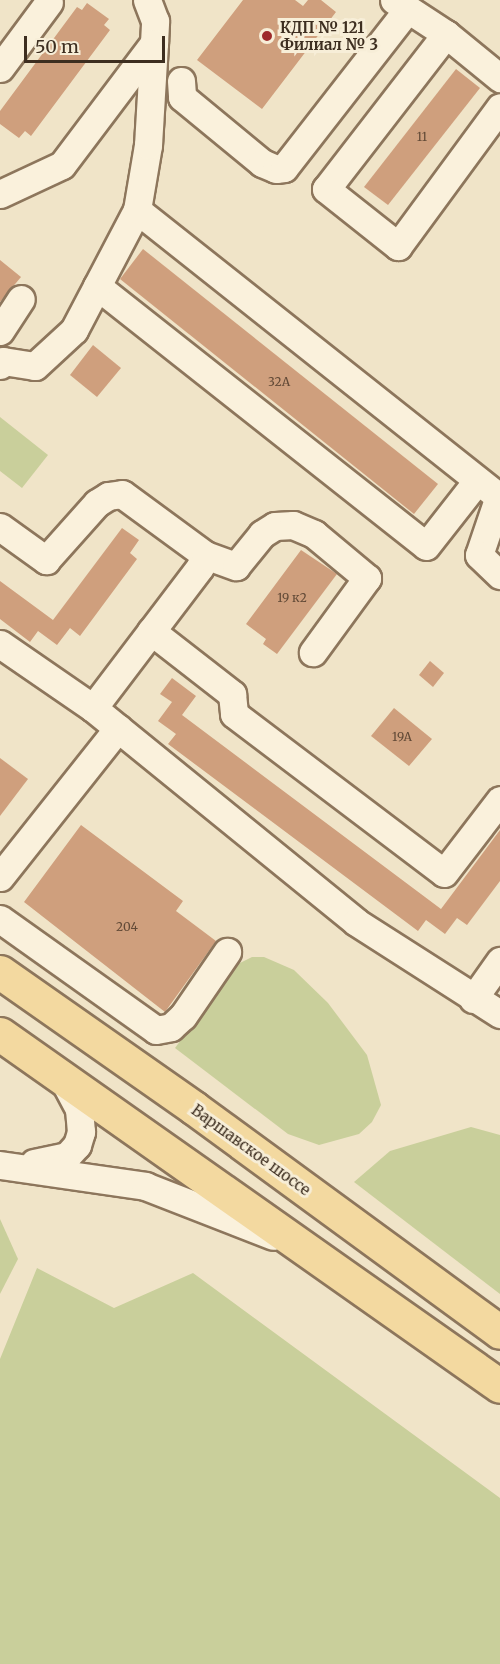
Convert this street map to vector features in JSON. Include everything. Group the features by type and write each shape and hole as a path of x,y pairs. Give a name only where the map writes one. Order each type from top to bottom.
{"main road":[{"name":"Варшавское шоссе","path":"0,972 204,1115 500,1332"},
{"path":"0,1034 500,1386"}],"street":[{"path":"1,354 35,366 51,355 74,330 137,210 151,114 155,21 147,0"},
{"path":"0,68 49,2"},
{"path":"181,81 182,97 262,163 276,169 284,168 401,5 446,34 500,78"},
{"path":"446,34 327,189 398,246 500,107"},
{"path":"4,188 62,165 154,43"},
{"path":"137,210 499,499 479,555 500,575"},
{"path":"97,286 426,546 477,481"},
{"path":"0,331 21,299"},
{"path":"0,527 46,560 97,503 122,494 205,555 236,566 262,534 275,526 293,525 314,534 367,578 313,652"},
{"path":"93,708 200,567 205,555"},
{"path":"152,631 232,694 234,714 444,873 500,800"},
{"path":"0,644 93,708 356,922 473,999 500,1014"},
{"path":"0,877 118,728"},
{"path":"0,919 156,1030 171,1027 183,1016 227,952"},
{"path":"473,999 500,961"},
{"path":"4,1164 67,1156 77,1144 81,1132 79,1109 63,1079"},
{"path":"4,1164 145,1186 304,1249"}],"green space":[{"path":"0,417 48,455 22,488 0,471"},
{"path":"252,957 264,957 294,970 328,1003 367,1055 381,1105 372,1122 359,1134 319,1145 288,1134 175,1048 236,965"},
{"path":"471,1127 500,1135 500,1294 354,1182 390,1151"},
{"path":"0,1219 18,1259 0,1294"},
{"path":"37,1268 114,1308 193,1273 500,1498 500,1664 0,1664 0,1359"}],"building":[{"name":"КДП № 121 Филиал № 3","path":"243,0 295,0 303,6 308,0 321,0 336,12 262,109 197,60"},
{"path":"87,3 109,19 104,25 110,30 31,136 25,131 19,138 0,124 0,111 77,7 82,10"},
{"path":"456,69 480,88 388,205 364,187"},
{"path":"143,249 438,484 414,514 120,279"},
{"path":"0,260 21,277 0,302"},
{"path":"93,345 121,368 97,397 70,375"},
{"path":"122,528 139,540 130,553 137,559 80,636 70,628 57,645 38,631 30,642 0,619 0,581 53,620"},
{"path":"301,550 337,574 277,654 263,644 266,639 246,624"},
{"path":"430,661 444,673 433,687 419,675"},
{"path":"172,678 196,696 182,715 441,909 500,830 500,881 467,925 457,918 445,934 426,920 418,931 168,744 176,734 158,721 172,702 160,694"},
{"path":"394,708 432,739 409,766 371,736"},
{"path":"0,758 28,779 0,816"},
{"path":"81,825 183,901 176,911 216,941 165,1012 24,902"}],"place":[{"name":"КДП № 121 Филиал № 3","path":"267,36"}]}
